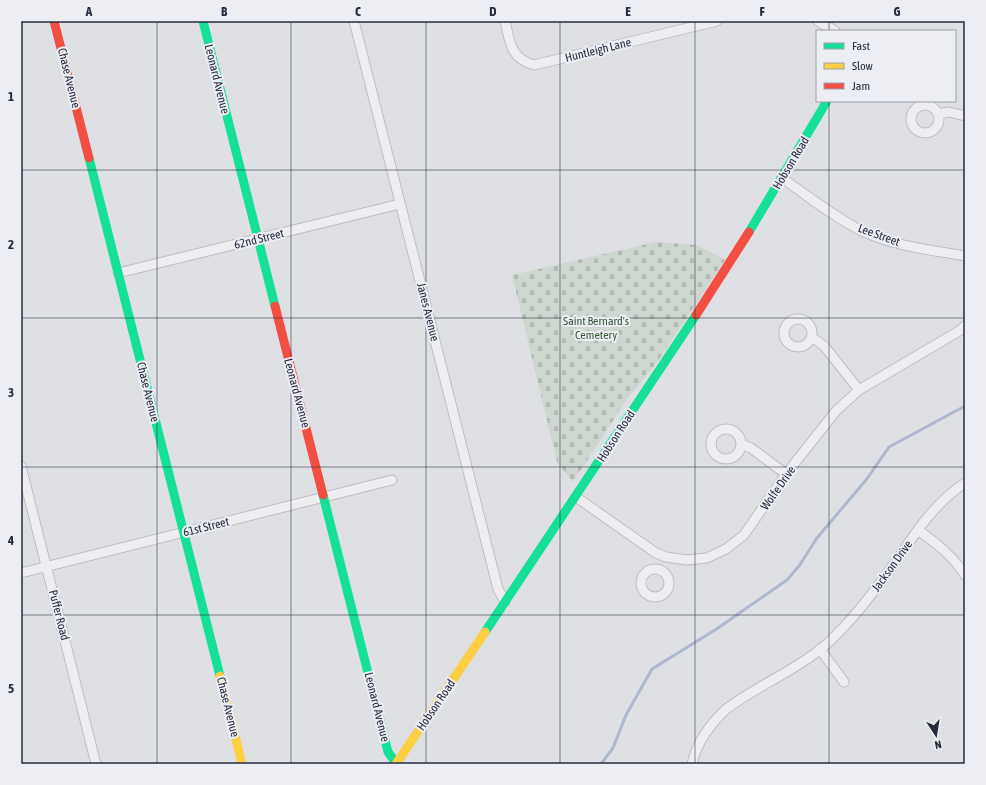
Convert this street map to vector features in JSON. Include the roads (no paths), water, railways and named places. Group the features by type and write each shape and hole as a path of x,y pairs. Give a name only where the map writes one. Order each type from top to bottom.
{"street":[{"name":"Chase Avenue","path":"54,21 242,764"},
{"name":"Leonard Avenue","path":"203,21 388,752 396,764"},
{"name":"Janes Avenue","path":"354,21 496,581 505,602"},
{"name":"Huntleigh Lane","path":"505,21 513,51 524,62 534,65 718,21"},
{"path":"818,21 833,30"},
{"name":"Hobson Road","path":"396,764 691,323 782,178 826,102"},
{"path":"938,114 949,112 965,116"},
{"name":"Lee Street","path":"782,178 850,224 865,232 906,245 965,256"},
{"name":"62nd Street","path":"118,273 400,204"},
{"name":"Wolfe Drive","path":"576,497 656,553 666,557 696,559 716,555 726,550 744,535 786,474 825,424 859,390 965,326"},
{"path":"812,337 825,348 859,390"},
{"path":"741,444 751,448 786,474"},
{"name":"Puffer Road","path":"21,466 96,764"},
{"name":"61st Street","path":"21,573 392,480"},
{"name":"Jackson Drive","path":"692,764 703,736 712,722 725,710 820,649 837,635 865,603 918,530 939,504 965,483"},
{"path":"918,530 945,550 958,564 965,575"},
{"path":"660,569 666,557"},
{"path":"820,649 844,682"}],"waterway":[{"path":"601,764 613,748 626,715 652,669 715,630 787,580 799,566 817,538 866,480 889,447 965,406"}],"park label":[{"name":"Saint Bernard's Cemetery","path":"596,328"}]}
